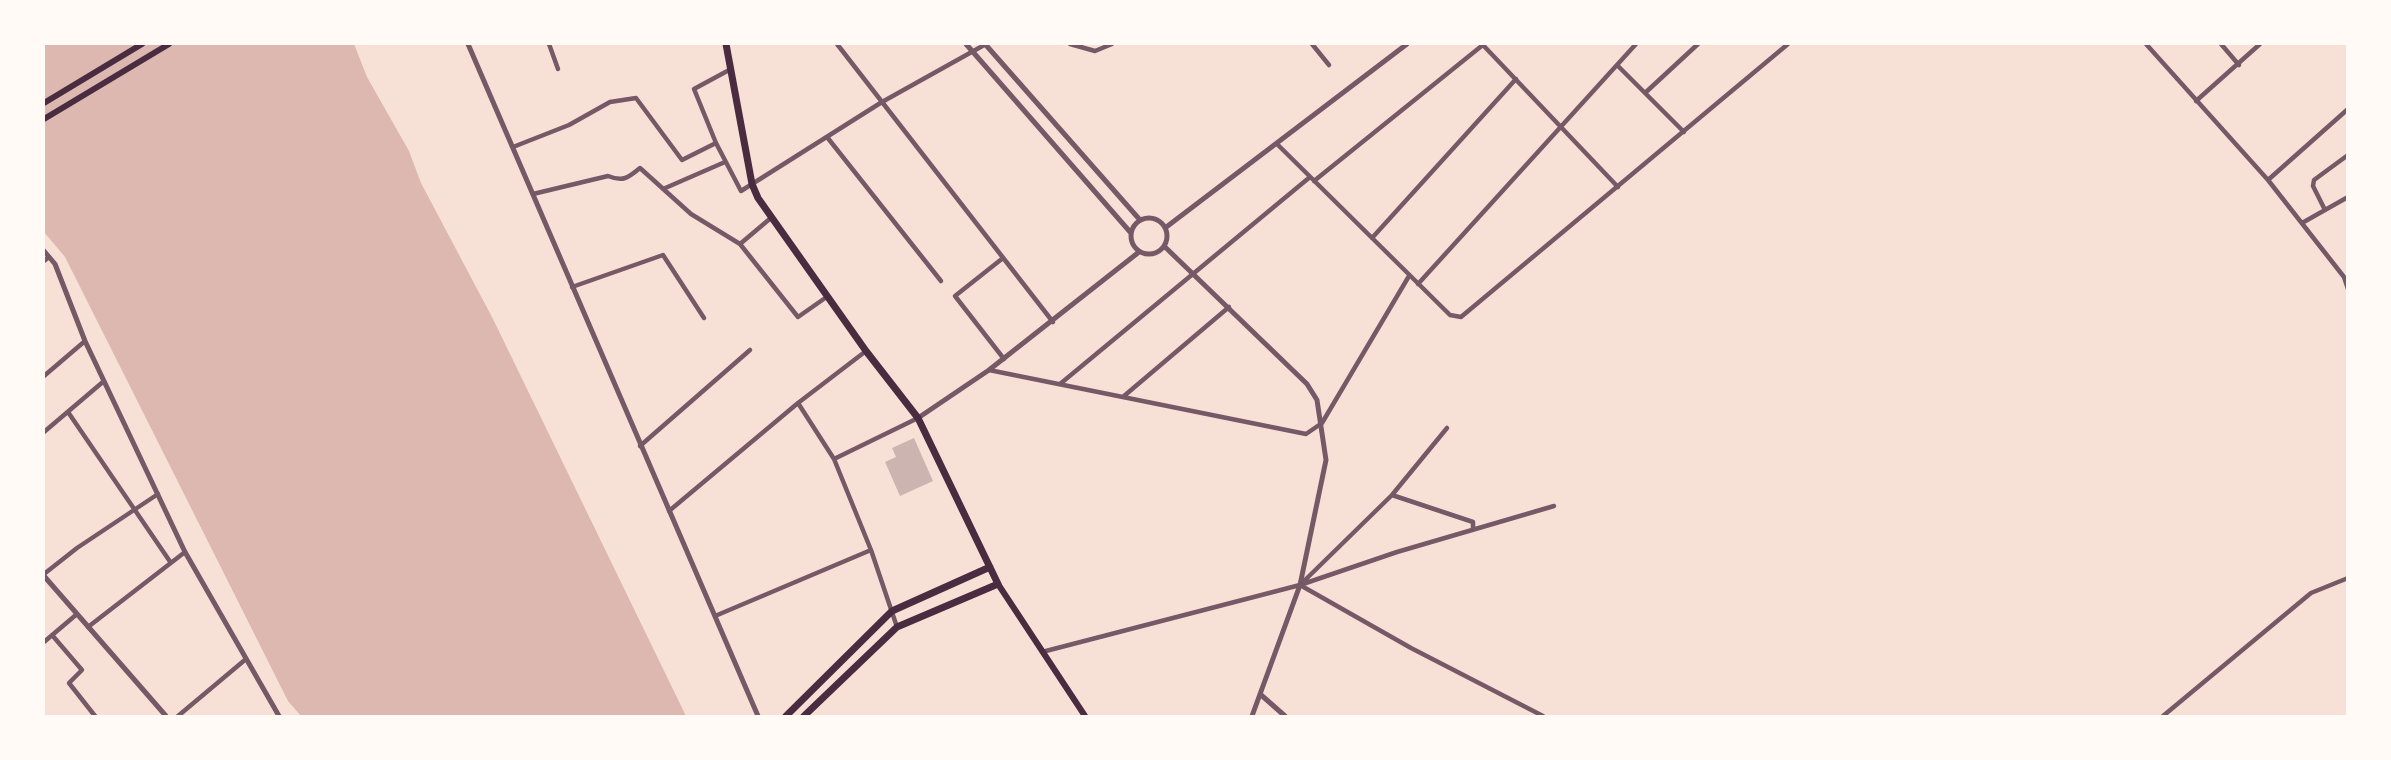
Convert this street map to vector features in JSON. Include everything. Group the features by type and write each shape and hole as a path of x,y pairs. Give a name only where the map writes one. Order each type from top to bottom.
{"main road":[{"path":"44,103 142,44"},
{"path":"44,119 169,44"},
{"path":"726,44 752,184 772,217 866,351 918,418 998,584 1085,717"},
{"path":"786,717 892,611 990,567"},
{"path":"804,717 897,627 998,584"}],"street":[{"path":"468,44 758,717"},
{"path":"549,44 558,69"},
{"path":"837,44 1053,322"},
{"path":"966,44 1131,233 1132,243 1139,252 1155,254 1164,246 1167,237 1165,228 1152,218 1140,220 1131,233"},
{"path":"731,69 694,89 716,143 741,191 882,102 986,44 1140,220"},
{"path":"1070,44 1095,51 1112,44"},
{"path":"1312,44 1329,65"},
{"path":"1165,228 1407,44"},
{"path":"1060,384 1192,273 1483,44 1618,187"},
{"path":"1418,284 1636,44"},
{"path":"1645,93 1698,44"},
{"path":"1277,144 1450,315 1461,317 1788,44"},
{"path":"2146,44 2268,180 2344,277 2348,289"},
{"path":"2221,44 2239,65"},
{"path":"2196,101 2260,44"},
{"path":"1617,64 1684,132"},
{"path":"1372,238 1516,79"},
{"path":"513,147 569,125 610,102 636,98 682,160 716,143"},
{"path":"2268,180 2348,109"},
{"path":"827,137 941,281"},
{"path":"2325,210 2313,186 2314,180 2348,155"},
{"path":"663,189 725,162"},
{"path":"533,194 608,176 618,180 628,178 640,168 691,214 741,244 798,317 828,296"},
{"path":"2301,224 2348,197"},
{"path":"741,244 772,217"},
{"path":"1164,246 1307,384 1317,400 1322,423 1326,460 1300,585 1252,717"},
{"path":"44,250 55,264 85,341 185,552 279,717"},
{"path":"834,459 918,418 989,370 1053,322 1139,252"},
{"path":"572,287 663,255 704,318"},
{"path":"44,261 49,257"},
{"path":"1004,258 955,296 1004,359"},
{"path":"989,370 1306,434 1322,423 1409,276"},
{"path":"1123,396 1229,307"},
{"path":"45,372 85,341"},
{"path":"640,446 750,351"},
{"path":"668,512 798,403 866,351"},
{"path":"44,432 104,381"},
{"path":"798,403 834,459 871,550 897,627"},
{"path":"68,412 171,562"},
{"path":"1300,585 1392,495 1447,428"},
{"path":"158,494 44,575 166,717"},
{"path":"1392,495 1473,522 1473,530"},
{"path":"1042,652 1300,585 1554,506"},
{"path":"715,616 871,550"},
{"path":"88,627 185,552"},
{"path":"2163,717 2311,593 2348,578"},
{"path":"1300,585 1411,648 1543,717"},
{"path":"44,642 77,614"},
{"path":"52,635 82,670 69,683 95,717"},
{"path":"178,717 246,659"},
{"path":"1260,694 1285,717"}],"shaded area":[{"path":"44,44 354,44 367,77 409,151 421,183 493,319 686,716 301,716 288,701 65,257 44,232"}],"building":[{"path":"914,438 933,481 900,496 885,462 896,457 892,448"}]}
